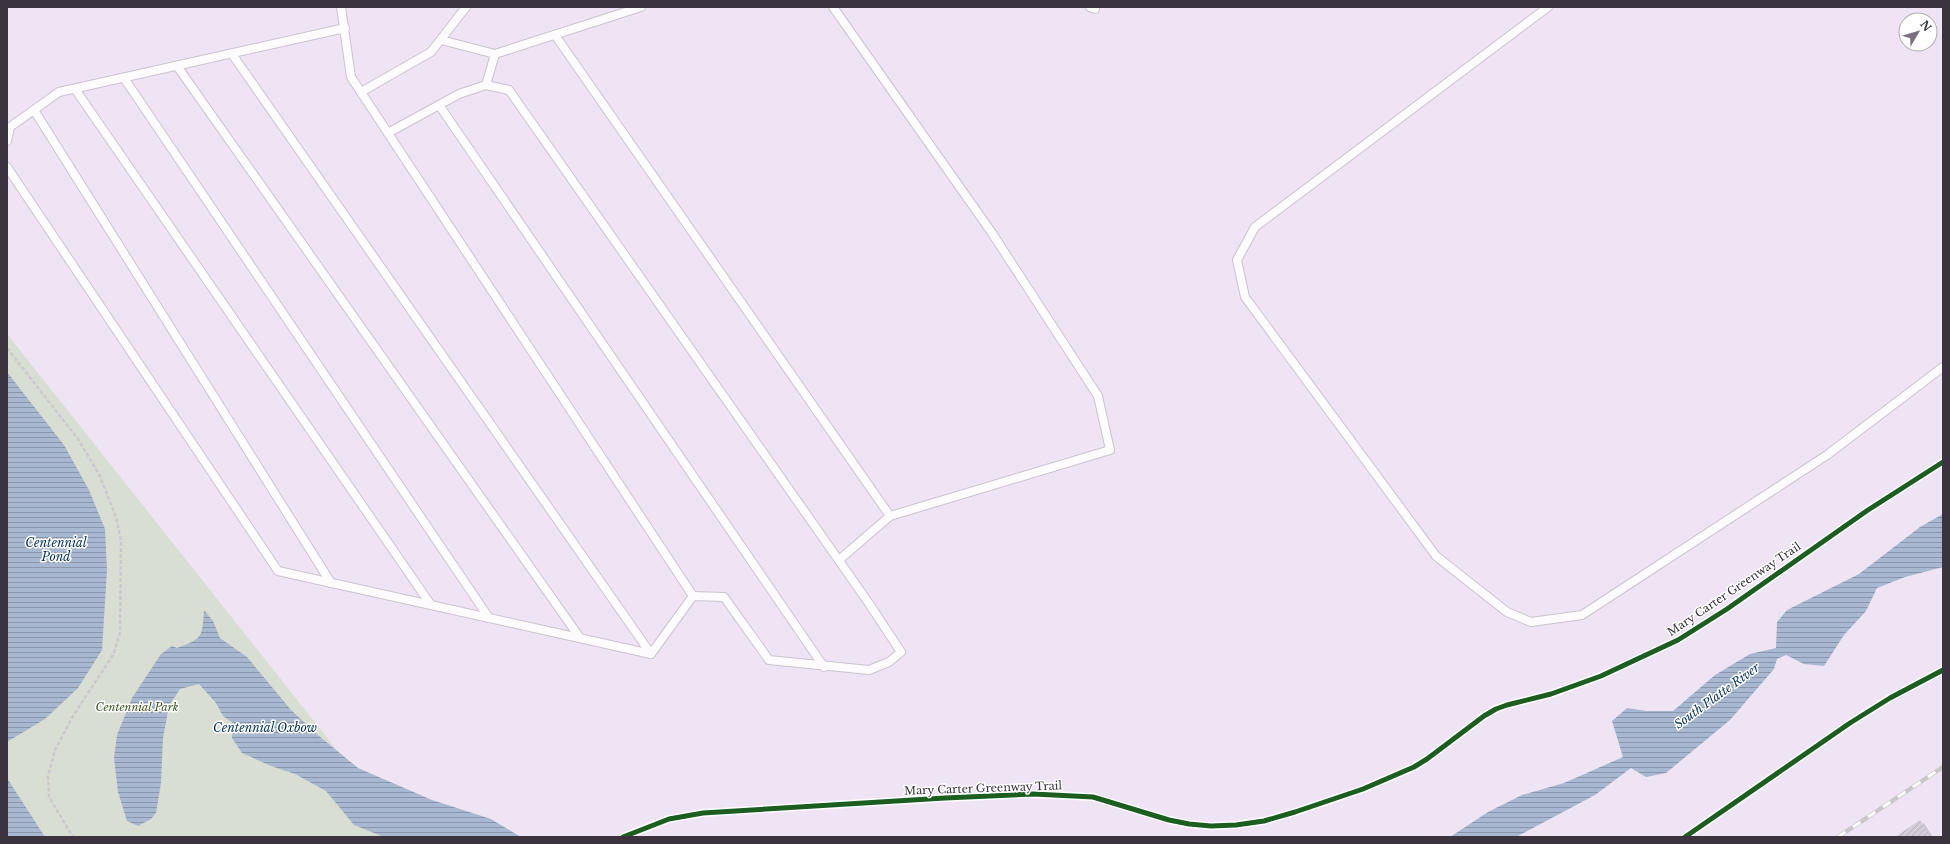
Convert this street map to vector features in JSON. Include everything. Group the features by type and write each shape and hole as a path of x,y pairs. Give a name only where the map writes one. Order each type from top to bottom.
{"lane":[{"path":"341,7 351,77 693,596"},
{"path":"361,92 431,52 466,7"},
{"path":"441,40 495,54 641,7"},
{"path":"833,7 992,233 1098,396 1110,450 890,516 839,560"},
{"path":"1548,7 1255,227 1236,260 1245,298 1436,556 1507,612 1531,622 1582,615 1827,455 1943,367"},
{"path":"7,141 10,127 58,92 344,28"},
{"path":"555,35 890,516"},
{"path":"232,54 651,654"},
{"path":"486,85 495,54"},
{"path":"177,66 580,638"},
{"path":"124,78 489,618"},
{"path":"388,133 459,94 486,85 509,90 839,560 901,652 889,662 869,670 824,667 770,660 724,597 693,596"},
{"path":"75,88 431,605"},
{"path":"439,105 824,667"},
{"path":"34,110 331,583"},
{"path":"7,167 278,571 651,654"},
{"path":"651,654 693,596"}],"path":[{"path":"7,348 78,439 99,474 116,517 121,541 120,633 113,655 74,716 55,750 48,776 50,797 73,837"}],"green space":[{"name":"Centennial Park","path":"7,334 406,837 7,837"}],"water":[{"name":"Centennial Pond","path":"7,372 64,445 89,490 105,529 107,570 102,650 78,688 45,719 7,742"},
{"name":"South Platte River","path":"1943,514 1943,567 1905,577 1877,588 1866,611 1844,635 1824,666 1804,664 1786,655 1777,659 1774,669 1730,720 1666,773 1646,777 1631,768 1595,795 1516,837 1450,837 1488,812 1522,795 1564,783 1623,757 1612,721 1627,708 1647,711 1673,711 1715,675 1750,654 1776,648 1777,622 1787,610 1859,574 1920,527"},
{"name":"Centennial Oxbow","path":"204,610 213,621 220,638 247,657 291,710 319,736 358,768 432,800 491,819 521,837 384,837 354,825 326,791 295,774 271,766 242,753 232,738 233,723 223,716 216,703 199,684 180,689 169,706 163,738 161,783 156,813 151,819 138,826 127,821 118,792 114,758 117,735 132,698 161,654 172,646 177,648 192,642 200,636 203,626"},
{"path":"7,778 45,837 7,837"}],"building":[{"path":"1920,820 1931,837 1895,837"}],"railway":[{"path":"1838,837 1943,767"}],"cycle path":[{"name":"Mary Carter Greenway Trail","path":"623,837 669,819 703,813 1033,794 1093,797 1169,820 1189,824 1211,826 1236,825 1264,821 1363,789 1414,767 1484,716 1496,709 1551,694 1601,676 1678,640 1727,609 1868,510 1943,462"},
{"path":"1685,837 1850,723 1890,698 1943,670"}]}
